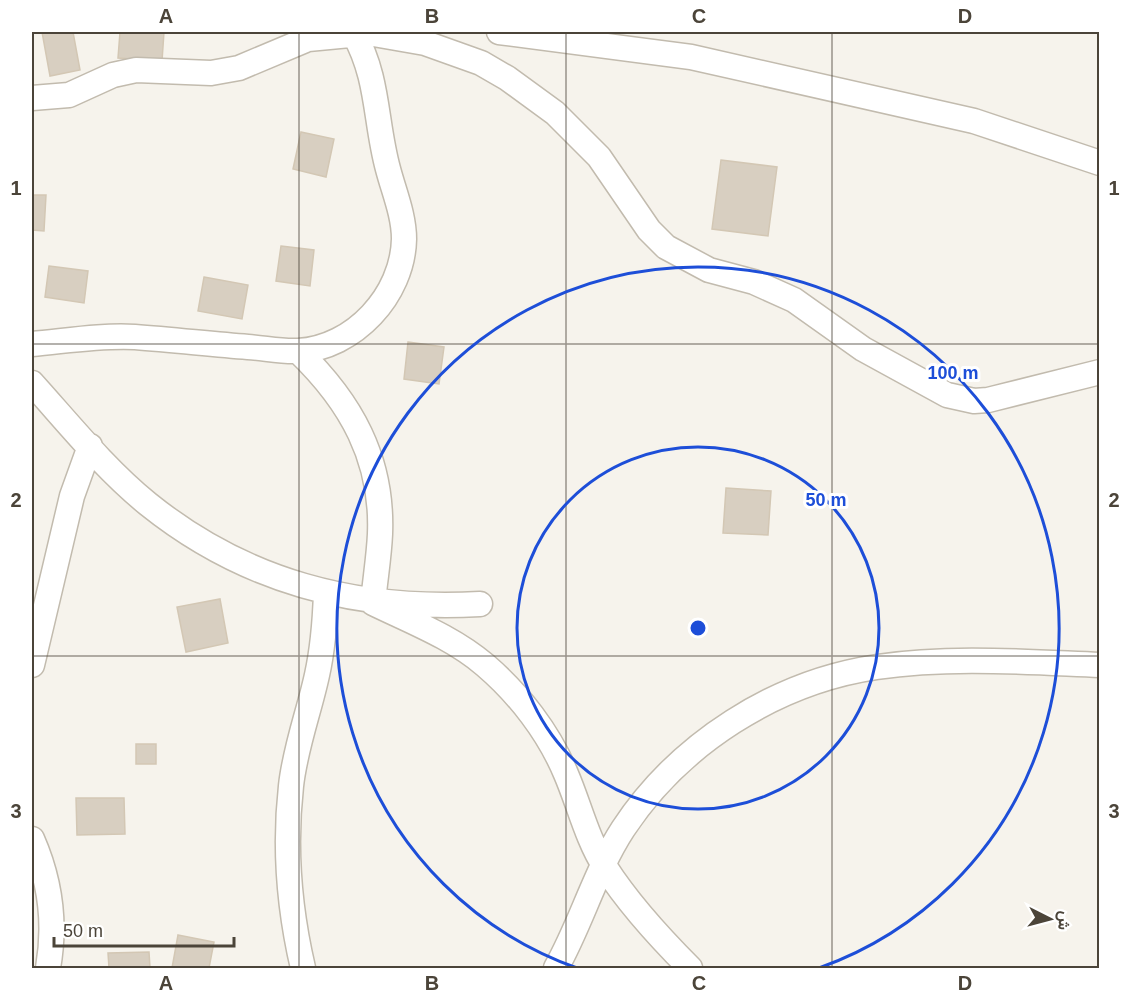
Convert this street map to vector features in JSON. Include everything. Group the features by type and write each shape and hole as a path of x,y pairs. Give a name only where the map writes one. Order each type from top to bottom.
{"street":[{"path":"32,98 69,95 112,75 136,70 211,73 239,68 308,39 391,32"},
{"path":"499,32 628,47 701,59 974,121 1100,163"},
{"path":"32,344 99,337 132,337 298,351 326,345 351,333 372,315 389,293 400,267 404,240 401,212 385,160 371,68 361,33"},
{"path":"361,33 435,46 481,63 507,78 555,113 599,157 649,230 666,247 709,270 754,282 794,300 863,349 947,395 974,401 988,400 1100,372"},
{"path":"298,351 323,375 344,402 361,433 372,465 379,499 380,534 373,603"},
{"path":"32,383 140,496 179,527 250,567 326,593 373,603 442,606 480,604"},
{"path":"33,656 59,548 90,446"},
{"path":"303,969 293,923 287,854 291,785 320,656 326,593"},
{"path":"373,603 448,638 485,665 517,697 544,733 566,772 604,866 668,946 690,969"},
{"path":"556,969 622,830 672,770 732,722 766,703 801,687 866,669 914,663 1010,662 1100,665"},
{"path":"32,839 41,860 51,898 53,938 48,969"}],"building":[{"path":"42,32 73,32 80,70 50,76"},
{"path":"120,32 164,32 162,61 118,58"},
{"path":"301,132 334,139 326,177 293,169"},
{"path":"721,160 777,167 768,236 712,229"},
{"path":"32,195 46,195 44,231 32,230"},
{"path":"281,246 314,250 310,286 276,281"},
{"path":"49,266 88,271 84,303 45,297"},
{"path":"204,277 248,285 242,319 198,311"},
{"path":"408,342 444,347 439,384 404,379"},
{"path":"726,488 771,491 768,535 723,533"},
{"path":"220,599 228,643 186,652 177,607"},
{"path":"136,744 156,744 156,764 136,764"},
{"path":"76,798 124,798 125,834 77,835"},
{"path":"178,935 214,942 209,968 172,968"},
{"path":"149,952 150,968 109,968 108,953"}]}
